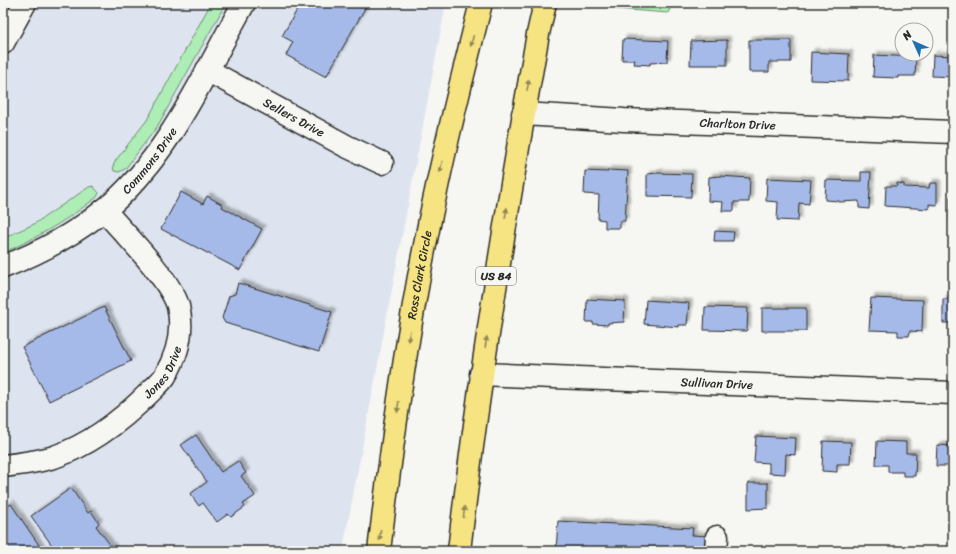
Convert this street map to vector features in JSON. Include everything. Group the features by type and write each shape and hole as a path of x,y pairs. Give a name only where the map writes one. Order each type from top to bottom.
{"highway":[{"name":"Ross Clark Circle","path":"378,551 403,368 422,264 438,182 481,3"},
{"name":"US 84","path":"459,551 481,374 502,233 523,114 545,3"}],"street":[{"path":"3,43 25,3"},
{"name":"Commons Drive","path":"3,267 54,245 104,210 124,191 162,147 244,3"},
{"name":"Sellers Drive","path":"207,70 382,164"},
{"name":"Charlton Drive","path":"523,114 624,120 953,132"},
{"name":"Jones Drive","path":"3,466 29,463 54,456 77,447 101,433 123,416 165,377 174,359 180,338 182,323 177,304 167,285 104,210"},
{"name":"Sullivan Drive","path":"481,374 953,393"}],"shaded area":[{"path":"3,3 446,3 343,549 341,551 3,551"}],"green space":[{"path":"211,3 226,3 157,127 125,169 119,172 114,171 113,166 116,160 147,120"},
{"path":"618,3 673,3 668,13 616,9"},
{"path":"93,186 99,193 97,197 40,235 3,253 3,238 34,224 89,187"}],"building":[{"path":"301,3 368,3 326,77 286,55 293,42 282,36"},
{"path":"623,39 668,41 667,62 650,63 650,65 634,64 635,60 622,60"},
{"path":"727,40 727,65 690,65 691,41"},
{"path":"749,40 791,40 791,62 769,62 769,72 749,72"},
{"path":"811,52 849,54 848,81 810,80"},
{"path":"874,55 894,56 894,62 916,62 915,76 898,76 898,78 873,77"},
{"path":"934,55 953,56 953,77 932,76"},
{"path":"608,170 628,171 625,221 620,221 620,228 605,228 605,220 598,219 599,195 584,194 585,171 608,172"},
{"path":"861,172 871,172 869,209 859,208 859,201 839,202 825,200 826,180 861,181"},
{"path":"647,174 692,174 691,197 647,196"},
{"path":"719,176 750,178 749,202 734,202 734,211 722,211 723,202 708,201 709,177"},
{"path":"767,178 811,180 809,204 799,203 798,221 777,220 778,202 766,201"},
{"path":"897,183 904,184 904,187 929,188 930,183 937,183 937,205 929,204 929,209 885,206 886,186 897,186"},
{"path":"181,192 203,204 207,196 223,205 222,207 262,229 240,270 161,229"},
{"path":"950,197 953,197 953,220 950,220"},
{"path":"715,231 734,232 733,241 714,241"},
{"path":"238,283 332,312 319,352 225,323 222,318 229,296 235,294"},
{"path":"871,298 923,300 922,332 910,331 909,336 898,336 898,331 869,330"},
{"path":"587,299 625,301 624,322 608,323 608,325 586,322"},
{"path":"943,299 953,299 953,323 943,323"},
{"path":"646,300 689,303 687,325 679,325 679,327 644,324"},
{"path":"104,307 131,361 49,401 22,347"},
{"path":"705,307 748,308 747,331 704,330"},
{"path":"762,308 806,308 806,331 762,331"},
{"path":"196,435 221,472 238,461 246,473 241,476 255,496 243,504 245,507 231,517 228,514 217,522 203,503 199,506 190,494 207,482 181,445"},
{"path":"756,436 796,438 795,455 786,454 785,474 769,473 769,463 754,462"},
{"path":"823,441 851,442 850,464 837,464 837,472 822,471"},
{"path":"877,441 906,442 906,453 916,453 915,476 903,476 903,472 888,472 888,465 876,465"},
{"path":"937,445 953,446 953,466 936,466"},
{"path":"748,483 768,483 768,508 748,509"},
{"path":"71,488 88,513 91,511 99,523 96,526 114,550 56,551 31,516"},
{"path":"11,504 43,551 3,551 3,509"},
{"path":"558,521 693,528 692,535 708,536 708,551 556,551"}]}
